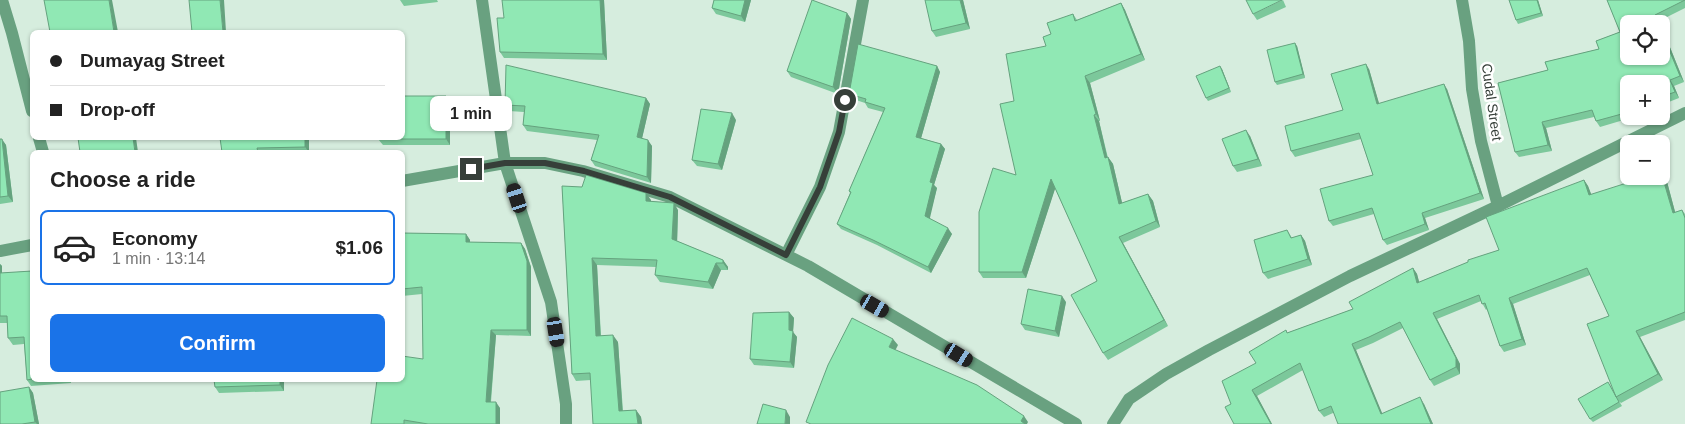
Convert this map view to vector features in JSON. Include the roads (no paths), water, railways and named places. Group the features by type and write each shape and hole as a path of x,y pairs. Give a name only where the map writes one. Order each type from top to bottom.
{"street":[{"path":"2,0 30,104"},
{"path":"482,0 505,163 550,302 566,404 566,424"},
{"path":"786,255 820,187 839,132 863,0"},
{"name":"Cudal Street","path":"1462,0 1469,41 1472,89 1479,132 1498,206"},
{"path":"1113,424 1129,399 1166,374 1350,276 1498,206 1685,113"},
{"path":"405,180 505,163 545,163 584,171 670,197 808,266 1076,424"},
{"path":"0,251 30,245"}]}
